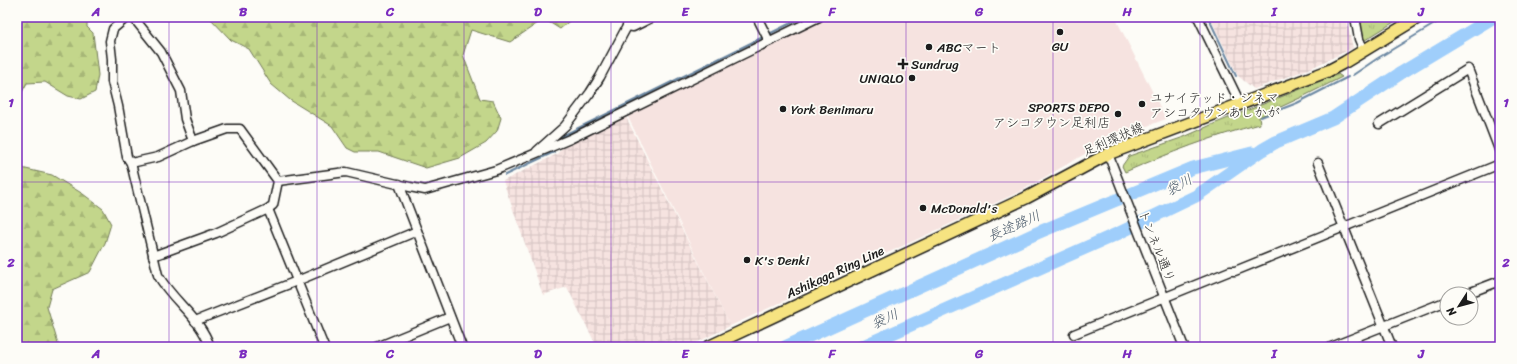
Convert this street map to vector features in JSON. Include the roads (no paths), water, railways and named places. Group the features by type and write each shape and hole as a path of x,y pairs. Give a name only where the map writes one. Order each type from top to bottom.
{"main road":[{"name":"足利環状線","path":"708,347 1026,198 1108,154 1328,71 1419,17"}],"street":[{"path":"127,17 113,29 110,41 112,82 127,157 131,163 158,275 162,283 195,321 208,341 210,347"},
{"path":"134,17 161,52 181,91 185,120 193,141"},
{"path":"530,157 565,126 590,93 632,17"},
{"path":"627,26 633,27 654,17"},
{"path":"757,17 769,42"},
{"path":"278,181 346,172 425,190 496,170 530,157 583,133 819,17"},
{"path":"1198,17 1240,103"},
{"path":"1355,17 1359,39 1364,51"},
{"path":"1380,124 1468,69 1500,152"},
{"path":"131,163 158,157 193,141 227,129 240,130 278,181 273,205 268,209 216,233 153,256"},
{"name":"トンネル通り","path":"1108,154 1184,347"},
{"path":"1318,163 1392,347"},
{"path":"1074,334 1500,164"},
{"path":"399,184 462,347"},
{"path":"268,209 324,347"},
{"path":"195,321 297,281 417,231"},
{"path":"1479,289 1500,281"},
{"path":"1331,347 1439,304"},
{"path":"376,347 450,317"}],"waterway":[{"path":"769,34 803,17"},
{"path":"1208,17 1236,76"},
{"path":"1353,75 1446,17"},
{"name":"袋川","path":"861,347 1119,233 1196,196 1262,150 1276,142 1333,118 1401,73 1494,17"},
{"path":"558,138 765,36"},
{"path":"1261,117 1297,103 1348,77"},
{"path":"505,175 554,152"},
{"name":"長途路川","path":"785,347 1037,233 1193,168 1252,153"}],"place":[{"name":"GU","path":"1060,32"},
{"name":"ABCマート","path":"929,47"},
{"name":"Sundrug","path":"903,64"},
{"name":"UNIQLO","path":"912,78"},
{"name":"ユナイテッド・シネマ アシコタウンあしかが","path":"1142,104"},
{"name":"York Benimaru","path":"783,109"},
{"name":"SPORTS DEPO アシコタウン足利店","path":"1118,114"},
{"name":"McDonald's","path":"923,208"},
{"name":"K's Denki","path":"747,260"}]}
